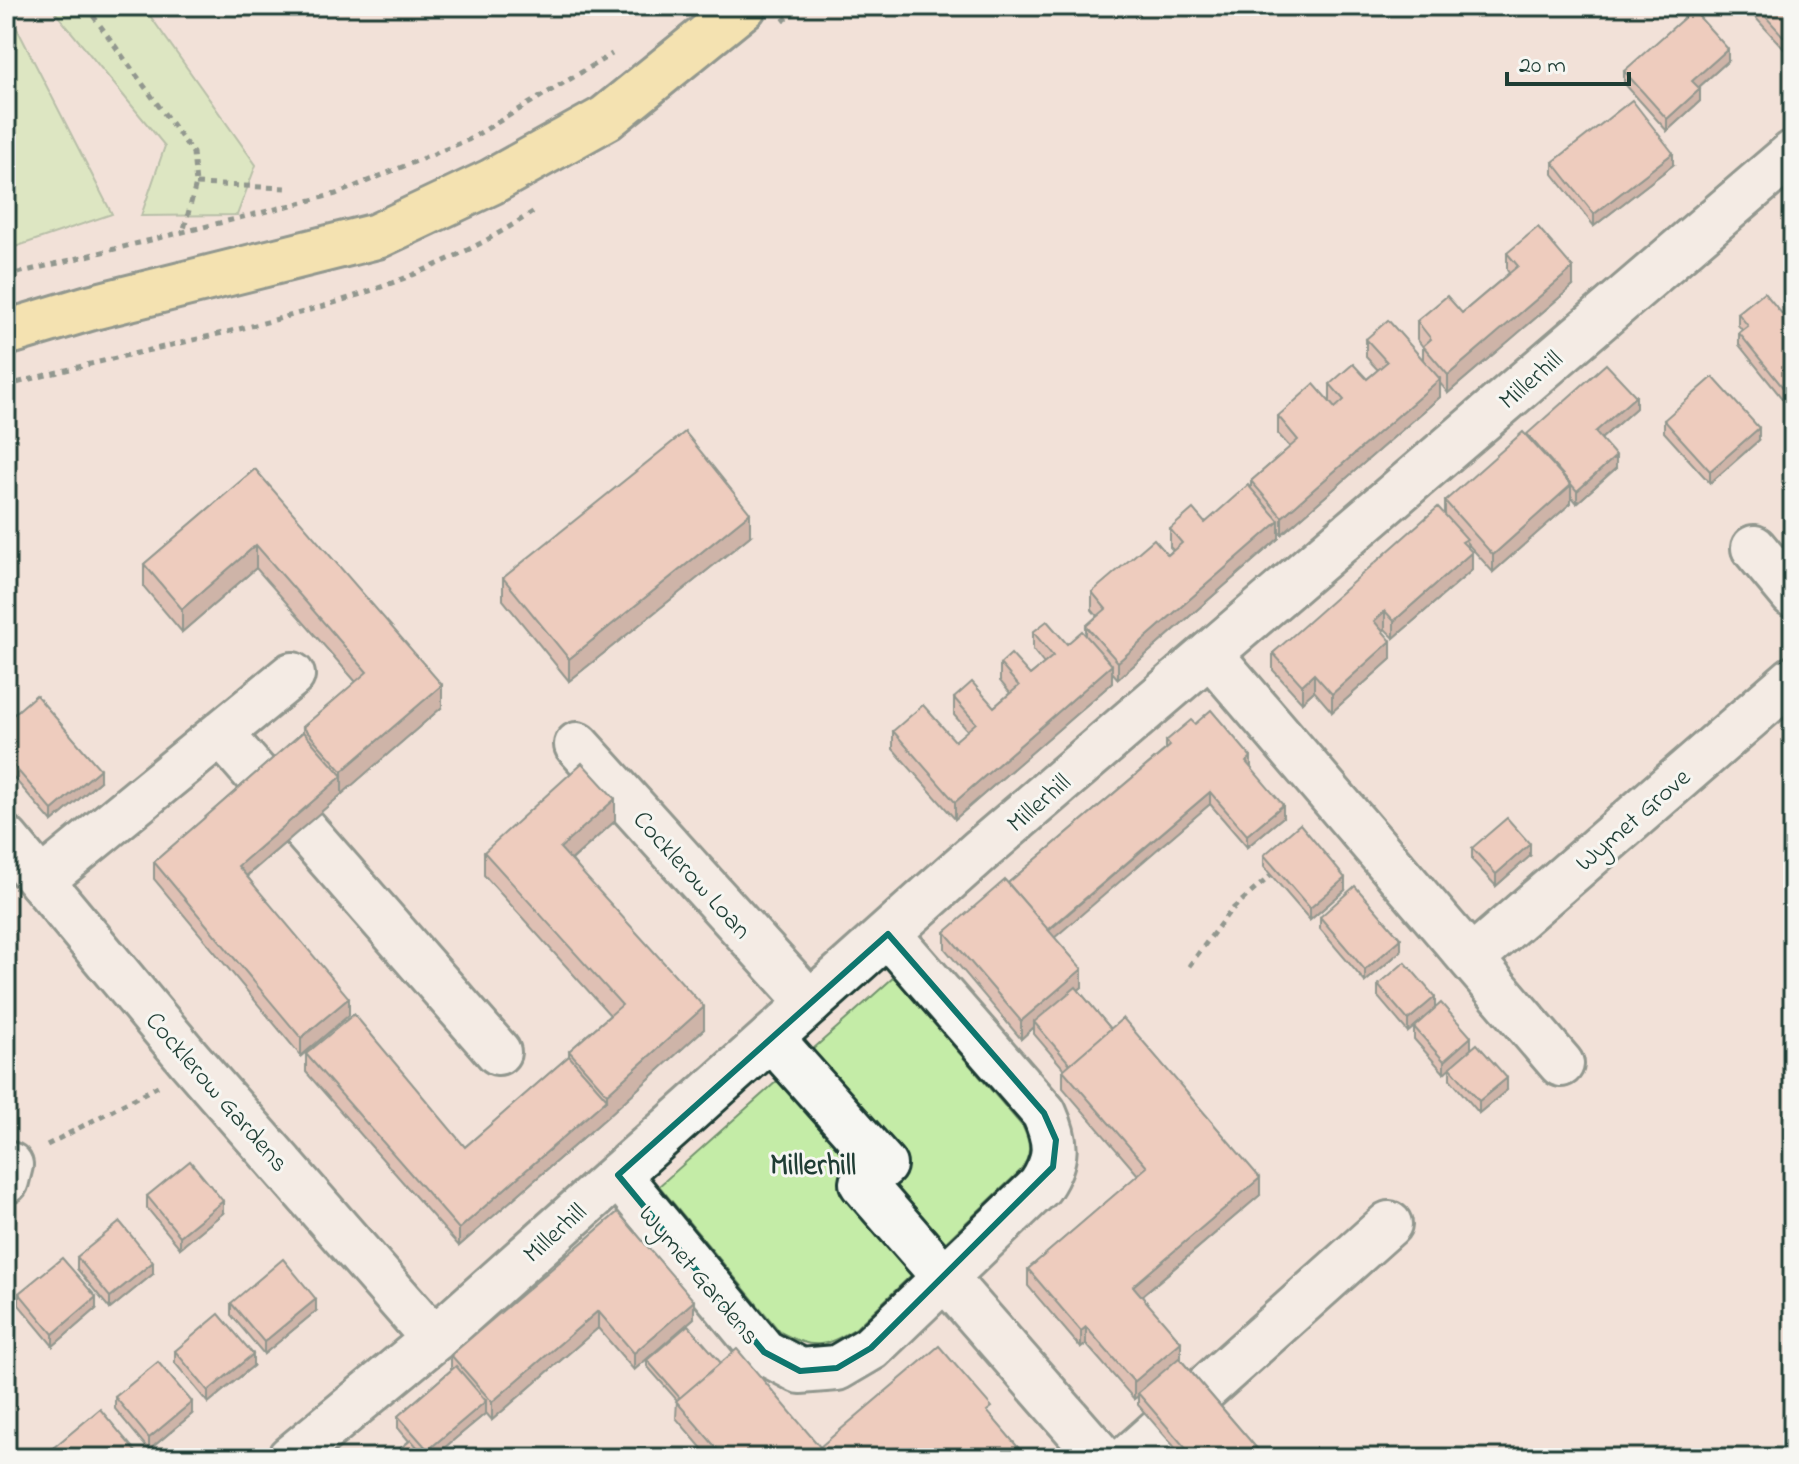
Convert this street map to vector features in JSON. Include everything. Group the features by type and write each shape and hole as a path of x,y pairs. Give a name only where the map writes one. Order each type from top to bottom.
{"main road":[{"path":"6,333 89,308 377,236 491,182 606,118 744,6"}],"street":[{"name":"Millerhill","path":"290,1458 434,1339 888,934 1793,153"},
{"path":"1754,548 1793,595"},
{"path":"1210,654 1561,1064"},
{"path":"41,881 292,675"},
{"name":"Wymet Grove","path":"1472,958 1793,679"},
{"path":"221,734 498,1052"},
{"name":"Cocklerow Loan","path":"577,745 810,1003"},
{"name":"Cocklerow Gardens","path":"6,839 189,1059 434,1339"},
{"name":"Wymet Gardens","path":"618,1175 764,1352 800,1371 837,1368 871,1348 1040,1186 1053,1167 1056,1140 1044,1113 888,934"},
{"path":"771,1038 884,1165 862,1183 1102,1458"},
{"path":"1128,1458 1389,1224"}],"path":[{"path":"86,6 193,153 196,184 183,229"},
{"path":"6,276 183,229 336,194 468,140 626,46"},
{"path":"196,184 287,188"},
{"path":"1189,966 1230,911 1287,861"},
{"path":"8,1173 156,1088 189,1059"}],"highlighted area":[{"path":"888,934 1044,1113 1056,1140 1053,1167 871,1348 837,1368 800,1371 764,1352 618,1175"}],"green space":[{"path":"50,6 143,6 256,165 237,215 141,216 165,146"},
{"path":"6,7 112,214 6,250"},
{"path":"894,977 1023,1127 1029,1154 1021,1170 856,1328 835,1340 810,1344 780,1332 659,1186"}],"building":[{"path":"1756,6 1793,6 1793,47"},
{"path":"1693,10 1728,49 1692,81 1700,89 1667,119 1624,71"},
{"path":"1632,100 1673,153 1594,214 1553,162"},
{"path":"1538,227 1573,268 1448,375 1423,346 1431,339 1417,321 1447,296 1462,313 1518,266 1507,253"},
{"path":"1764,292 1793,327 1793,383 1785,390 1739,333 1748,326 1738,313"},
{"path":"1388,320 1440,379 1282,517 1251,481 1298,440 1278,416 1314,384 1335,408 1344,400 1330,384 1353,364 1367,379 1387,362 1366,339"},
{"path":"1606,364 1636,396 1595,432 1616,456 1577,491 1527,434"},
{"path":"1713,377 1759,428 1710,471 1664,420"},
{"path":"685,432 750,513 569,659 503,578"},
{"path":"1523,432 1571,485 1493,555 1445,501"},
{"path":"255,469 442,685 342,771 303,727 367,672 256,545 182,609 144,564"},
{"path":"1248,485 1279,521 1118,662 1086,626 1106,609 1092,592 1154,539 1168,555 1182,543 1170,529 1193,509 1205,523"},
{"path":"1438,507 1467,539 1462,542 1472,552 1394,621 1385,611 1374,621 1391,641 1332,694 1314,674 1302,685 1273,653"},
{"path":"1047,621 1067,644 1082,631 1112,665 955,802 893,731 923,705 955,741 976,723 954,698 972,682 994,707 1019,686 1000,664 1011,654 1030,675 1053,656 1033,632"},
{"path":"36,695 100,769 52,810 6,757 6,721"},
{"path":"1211,710 1251,757 1246,762 1283,805 1247,835 1210,792 1048,930 1008,883 1170,746 1166,741 1191,720 1195,724"},
{"path":"303,732 342,776 238,866 349,998 301,1038 154,862"},
{"path":"582,763 615,799 560,848 704,1007 607,1094 569,1051 622,1005 484,852"},
{"path":"1507,818 1530,844 1496,874 1472,848"},
{"path":"1300,824 1345,878 1310,908 1264,855"},
{"path":"1005,880 1082,969 1021,1021 945,932"},
{"path":"1355,886 1401,939 1365,970 1320,917"},
{"path":"1405,962 1435,997 1408,1020 1378,985"},
{"path":"1076,987 1111,1029 1070,1064 1034,1022"},
{"path":"1441,1003 1471,1037 1444,1061 1414,1027"},
{"path":"354,1014 465,1147 569,1056 607,1099 459,1229 306,1054"},
{"path":"1123,1018 1260,1178 1133,1286 1181,1342 1134,1382 1086,1327 1081,1331 1028,1269 1147,1167 1063,1070"},
{"path":"1477,1044 1507,1078 1479,1101 1450,1067"},
{"path":"190,1161 223,1201 180,1236 147,1196"},
{"path":"618,1212 694,1301 634,1353 598,1311 492,1402 451,1355"},
{"path":"120,1222 153,1262 110,1297 77,1257"},
{"path":"62,1258 96,1297 53,1334 19,1293"},
{"path":"283,1259 316,1299 264,1342 231,1303"},
{"path":"219,1314 253,1354 208,1391 175,1351"},
{"path":"688,1325 721,1363 680,1398 647,1360"},
{"path":"939,1346 992,1407 987,1411 1027,1458 945,1458 939,1452 932,1458 725,1458 676,1401 737,1349 820,1447"},
{"path":"1179,1358 1265,1458 1194,1458 1138,1393"},
{"path":"158,1362 192,1402 149,1438 115,1397"},
{"path":"456,1366 486,1401 428,1450 398,1416"},
{"path":"100,1409 136,1452 129,1458 41,1458"},
{"path":"411,1440 427,1458 389,1458"}],"district":[{"name":"Millerhill","path":"813,1164"}]}
